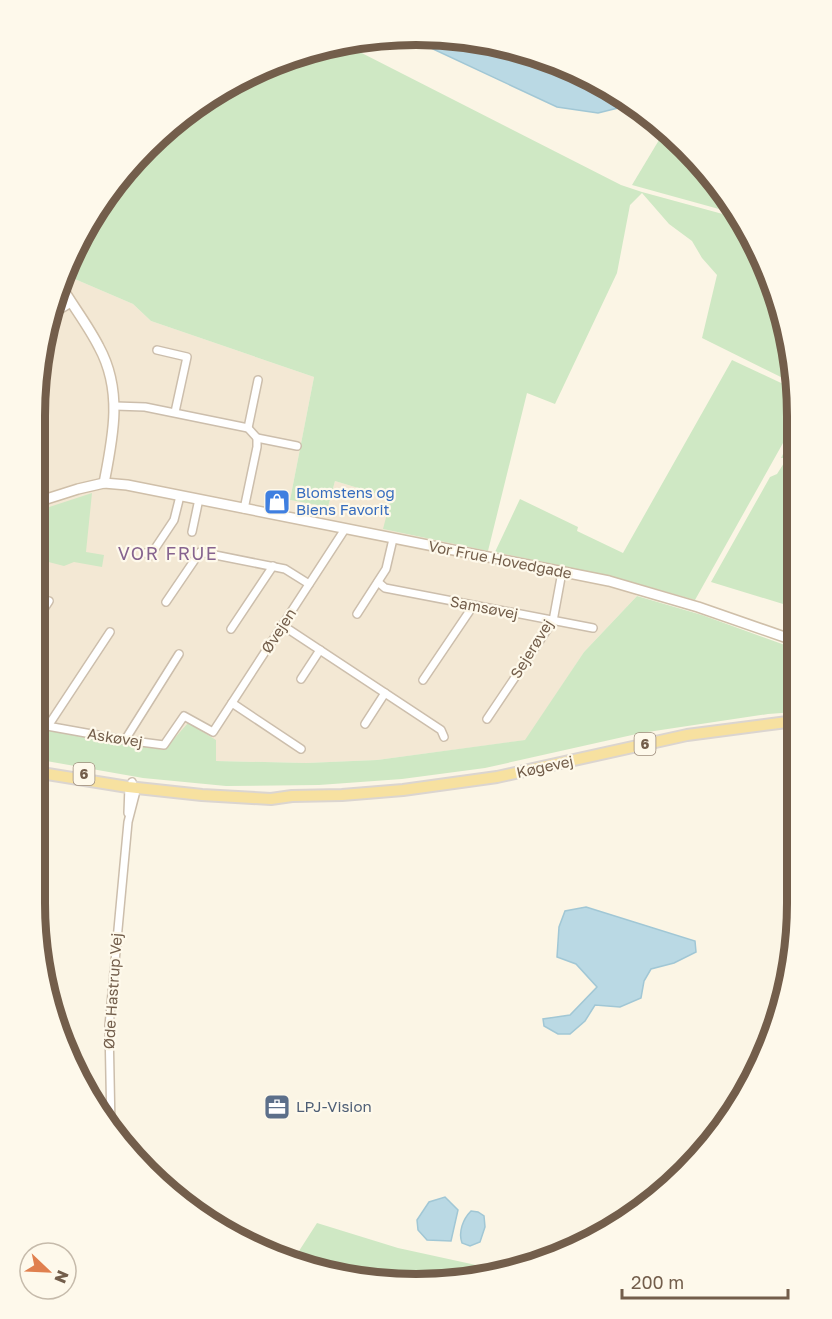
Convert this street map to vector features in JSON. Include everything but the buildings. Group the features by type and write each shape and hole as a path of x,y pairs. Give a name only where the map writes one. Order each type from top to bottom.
{"main road":[{"name":"Køgevej","path":"45,773 132,786 292,796 360,794 450,785 497,777 687,735 787,722"},
{"name":"Køgevej","path":"45,767 132,786"}],"street":[{"path":"66,294 99,347 113,386 114,434 104,483"},
{"path":"61,309 71,303"},
{"path":"157,350 187,357 175,412"},
{"path":"248,428 258,380"},
{"path":"115,406 145,407 248,428 257,438 297,446"},
{"path":"244,509 257,438"},
{"name":"Vor Frue Hovedgade","path":"45,499 104,483 127,485 609,581 787,638"},
{"path":"146,553 150,556 174,520 180,496"},
{"path":"192,532 199,499"},
{"name":"Øvejen","path":"213,732 345,529"},
{"path":"357,614 386,569 393,539"},
{"path":"166,602 200,552 273,566 292,573 309,584"},
{"path":"231,629 273,566"},
{"name":"Sejerøvej","path":"487,719 553,621 562,572"},
{"name":"Samsøvej","path":"378,582 385,588 592,628"},
{"path":"45,608 49,602"},
{"path":"423,680 473,606"},
{"path":"282,626 441,730 444,737"},
{"path":"48,726 110,632"},
{"path":"301,680 320,650"},
{"path":"125,740 179,654"},
{"path":"365,724 386,693"},
{"path":"232,703 301,749"},
{"name":"Askøvej","path":"45,726 164,746 184,716 213,732"},
{"name":"Øde Hastrup Vej","path":"111,1113 109,1026 132,786"}],"shaded area":[{"path":"72,278 133,304 151,321 314,377 290,500 328,507 335,481 391,498 384,529 610,576 637,596 584,652 526,740 377,760 306,763 216,761 45,729 46,392 52,344"}],"green space":[{"path":"356,50 621,185 727,215 759,274 780,344 785,379 702,338 717,275 702,258 692,241 669,224 642,193 630,205 617,273 555,404 527,393 488,551 383,529 391,498 335,481 328,507 290,500 314,377 151,321 133,304 72,278 95,230 137,171 171,137 190,122 252,83 297,65"},
{"path":"661,137 695,171 724,210 632,185"},
{"path":"732,360 785,385 787,436 695,600 610,576 495,552 520,499 578,527 577,531 623,553"},
{"path":"787,446 787,458 781,458"},
{"path":"787,462 787,605 711,582 770,477 777,474 784,463"},
{"path":"92,493 86,552 104,555 102,567 74,562 64,566 45,561 45,508"},
{"path":"637,596 702,615 787,646 787,713 641,733 485,768 402,779 319,785 226,786 143,778 45,761 45,729 164,750 188,723 216,740 216,761 306,763 377,760 525,740 584,652"},
{"path":"317,1223 398,1248 486,1267 440,1273 392,1273 344,1267 295,1253"}],"water":[{"path":"425,45 488,52 535,65 580,83 620,107 598,113 557,107"},
{"path":"586,907 695,941 696,952 674,963 651,969 644,981 641,998 620,1007 595,1005 585,1021 570,1034 558,1034 544,1026 543,1019 570,1015 597,987 576,964 557,957 559,927 565,911"},
{"path":"445,1197 458,1210 451,1241 427,1240 418,1230 417,1220 429,1202"},
{"path":"471,1211 484,1216 485,1227 480,1242 470,1246 462,1243 461,1230"}],"place":[{"name":"Blomstens og Biens Favorit","path":"277,502"},
{"name":"LPJ-Vision","path":"277,1107"}],"district":[{"name":"VOR FRUE","path":"168,554"}]}
